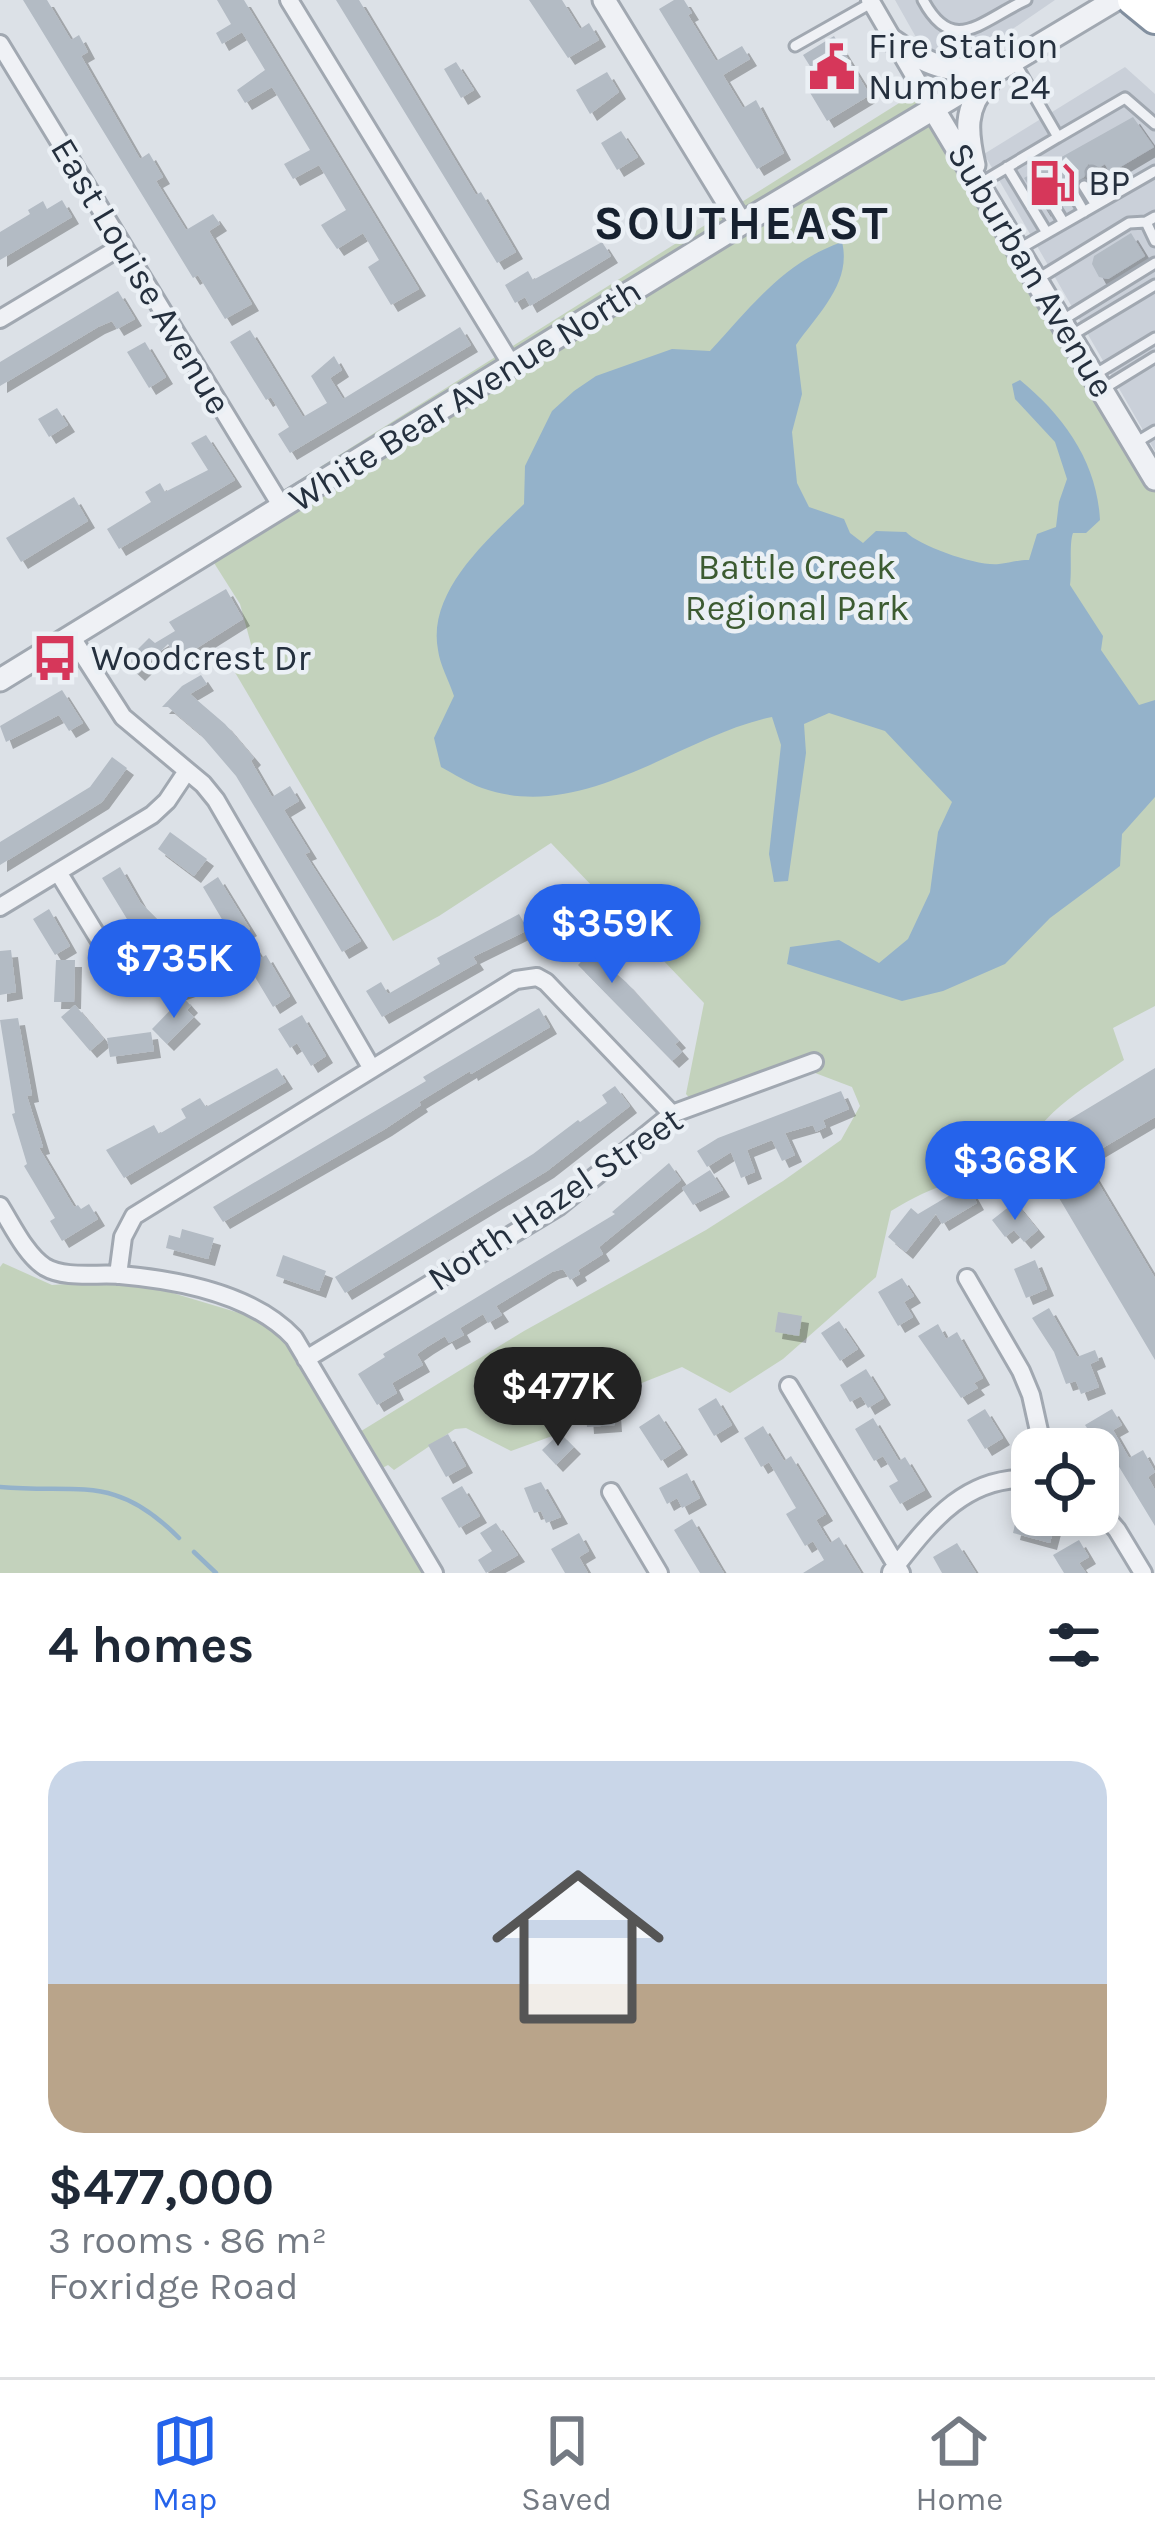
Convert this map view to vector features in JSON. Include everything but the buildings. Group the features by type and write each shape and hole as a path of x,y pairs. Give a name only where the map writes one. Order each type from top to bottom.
{"highway":[{"path":"1133,0 1155,17"}],"street":[{"path":"289,0 513,367"},
{"path":"604,0 741,224"},
{"name":"White Bear Avenue North","path":"0,680 1115,0"},
{"name":"Suburban Avenue","path":"870,1 1155,479"},
{"path":"893,41 917,58 948,70 1010,64"},
{"name":"East Louise Avenue","path":"0,44 282,507"},
{"path":"985,193 974,164 968,120 980,90 1010,64"},
{"path":"0,319 122,246"},
{"path":"71,636 122,717 216,800 372,1069"},
{"path":"0,907 152,814 187,770"},
{"path":"58,872 127,985"},
{"path":"118,1275 123,1238 134,1216 526,977 546,982 672,1114"},
{"name":"North Hazel Street","path":"307,1359 559,1206 672,1114 814,1062"},
{"path":"0,1206 41,1265 198,1290 265,1312 294,1338 434,1573"},
{"path":"967,1278 1021,1371 1038,1428"},
{"path":"789,1386 896,1570 936,1517 969,1491 1011,1480"},
{"path":"611,1492 659,1573"},
{"path":"1119,1533 1143,1573"}],"lane":[{"path":"923,0 938,25 952,32 973,27 1027,0"},
{"path":"795,46 870,1"},
{"path":"1010,64 1061,135 1077,146"},
{"path":"985,193 1007,167 1125,98 1155,124"},
{"path":"1061,135 1065,153"},
{"path":"1044,145 1053,160"},
{"path":"1024,157 1034,172"},
{"path":"1007,167 1047,233"},
{"path":"1018,250 1155,171"},
{"path":"1092,172 1108,198"},
{"path":"1084,186 1096,205"},
{"path":"1073,193 1084,212"},
{"path":"1053,205 1064,223"},
{"path":"1036,280 1129,223 1151,219 1155,241"},
{"path":"1066,329 1155,263"},
{"path":"1066,329 1155,285"},
{"path":"1098,382 1155,338"},
{"path":"1098,382 1155,358"},
{"path":"1135,443 1155,431"}],"shaded area":[{"path":"895,0 1055,0 966,61 926,55"},
{"path":"1125,67 1155,94 1155,451 984,154"}],"green space":[{"name":"Battle Creek Regional Park","path":"931,83 1155,466 1155,1006 1113,1028 1124,1060 1047,1119 1016,1168 951,1182 891,1211 876,1277 783,1359 730,1393 682,1367 599,1400 566,1431 511,1451 466,1428 455,1429 394,1470 388,1465 375,1472 434,1573 0,1573 3,1263 52,1285 101,1282 156,1288 256,1318 286,1339 345,1441 524,1331 706,1230 841,1140 860,1106 852,1087 802,1068 702,1112 686,1094 704,1003 551,843 393,941 233,669 254,655 240,604 209,555 262,521 255,508"}],"water":[{"path":"842,242 838,284 796,345 802,394 792,432 797,483 809,507 844,519 850,533 863,543 876,531 906,532 936,549 978,562 1029,560 1037,534 1056,527 1067,479 1055,442 1015,399 1012,384 1020,380 1064,425 1085,460 1098,499 1100,520 1086,533 1073,533 1070,585 1103,636 1101,650 1139,705 1155,700 1155,797 1122,834 1120,866 1050,918 1005,964 943,991 902,1001 787,964 790,947 839,940 879,963 908,939 930,892 938,832 952,802 885,731 829,713 804,724 806,753 788,881 774,882 769,854 781,745 772,717 737,727 630,774 557,795 520,796 472,784 441,767 434,738 454,696 438,650 442,608 463,569 524,504 525,466 552,411 596,376 672,349 710,351 786,274"}],"waterway":[{"path":"0,1487 115,1495 156,1517 179,1538"},
{"path":"194,1552 216,1573"}],"place":[{"name":"Fire Station Number 24","path":"832,67"},
{"name":"BP","path":"1052,183"},
{"name":"Woodcrest Dr","path":"55,658"}],"district":[{"name":"SOUTHEAST","path":"742,223"}]}
